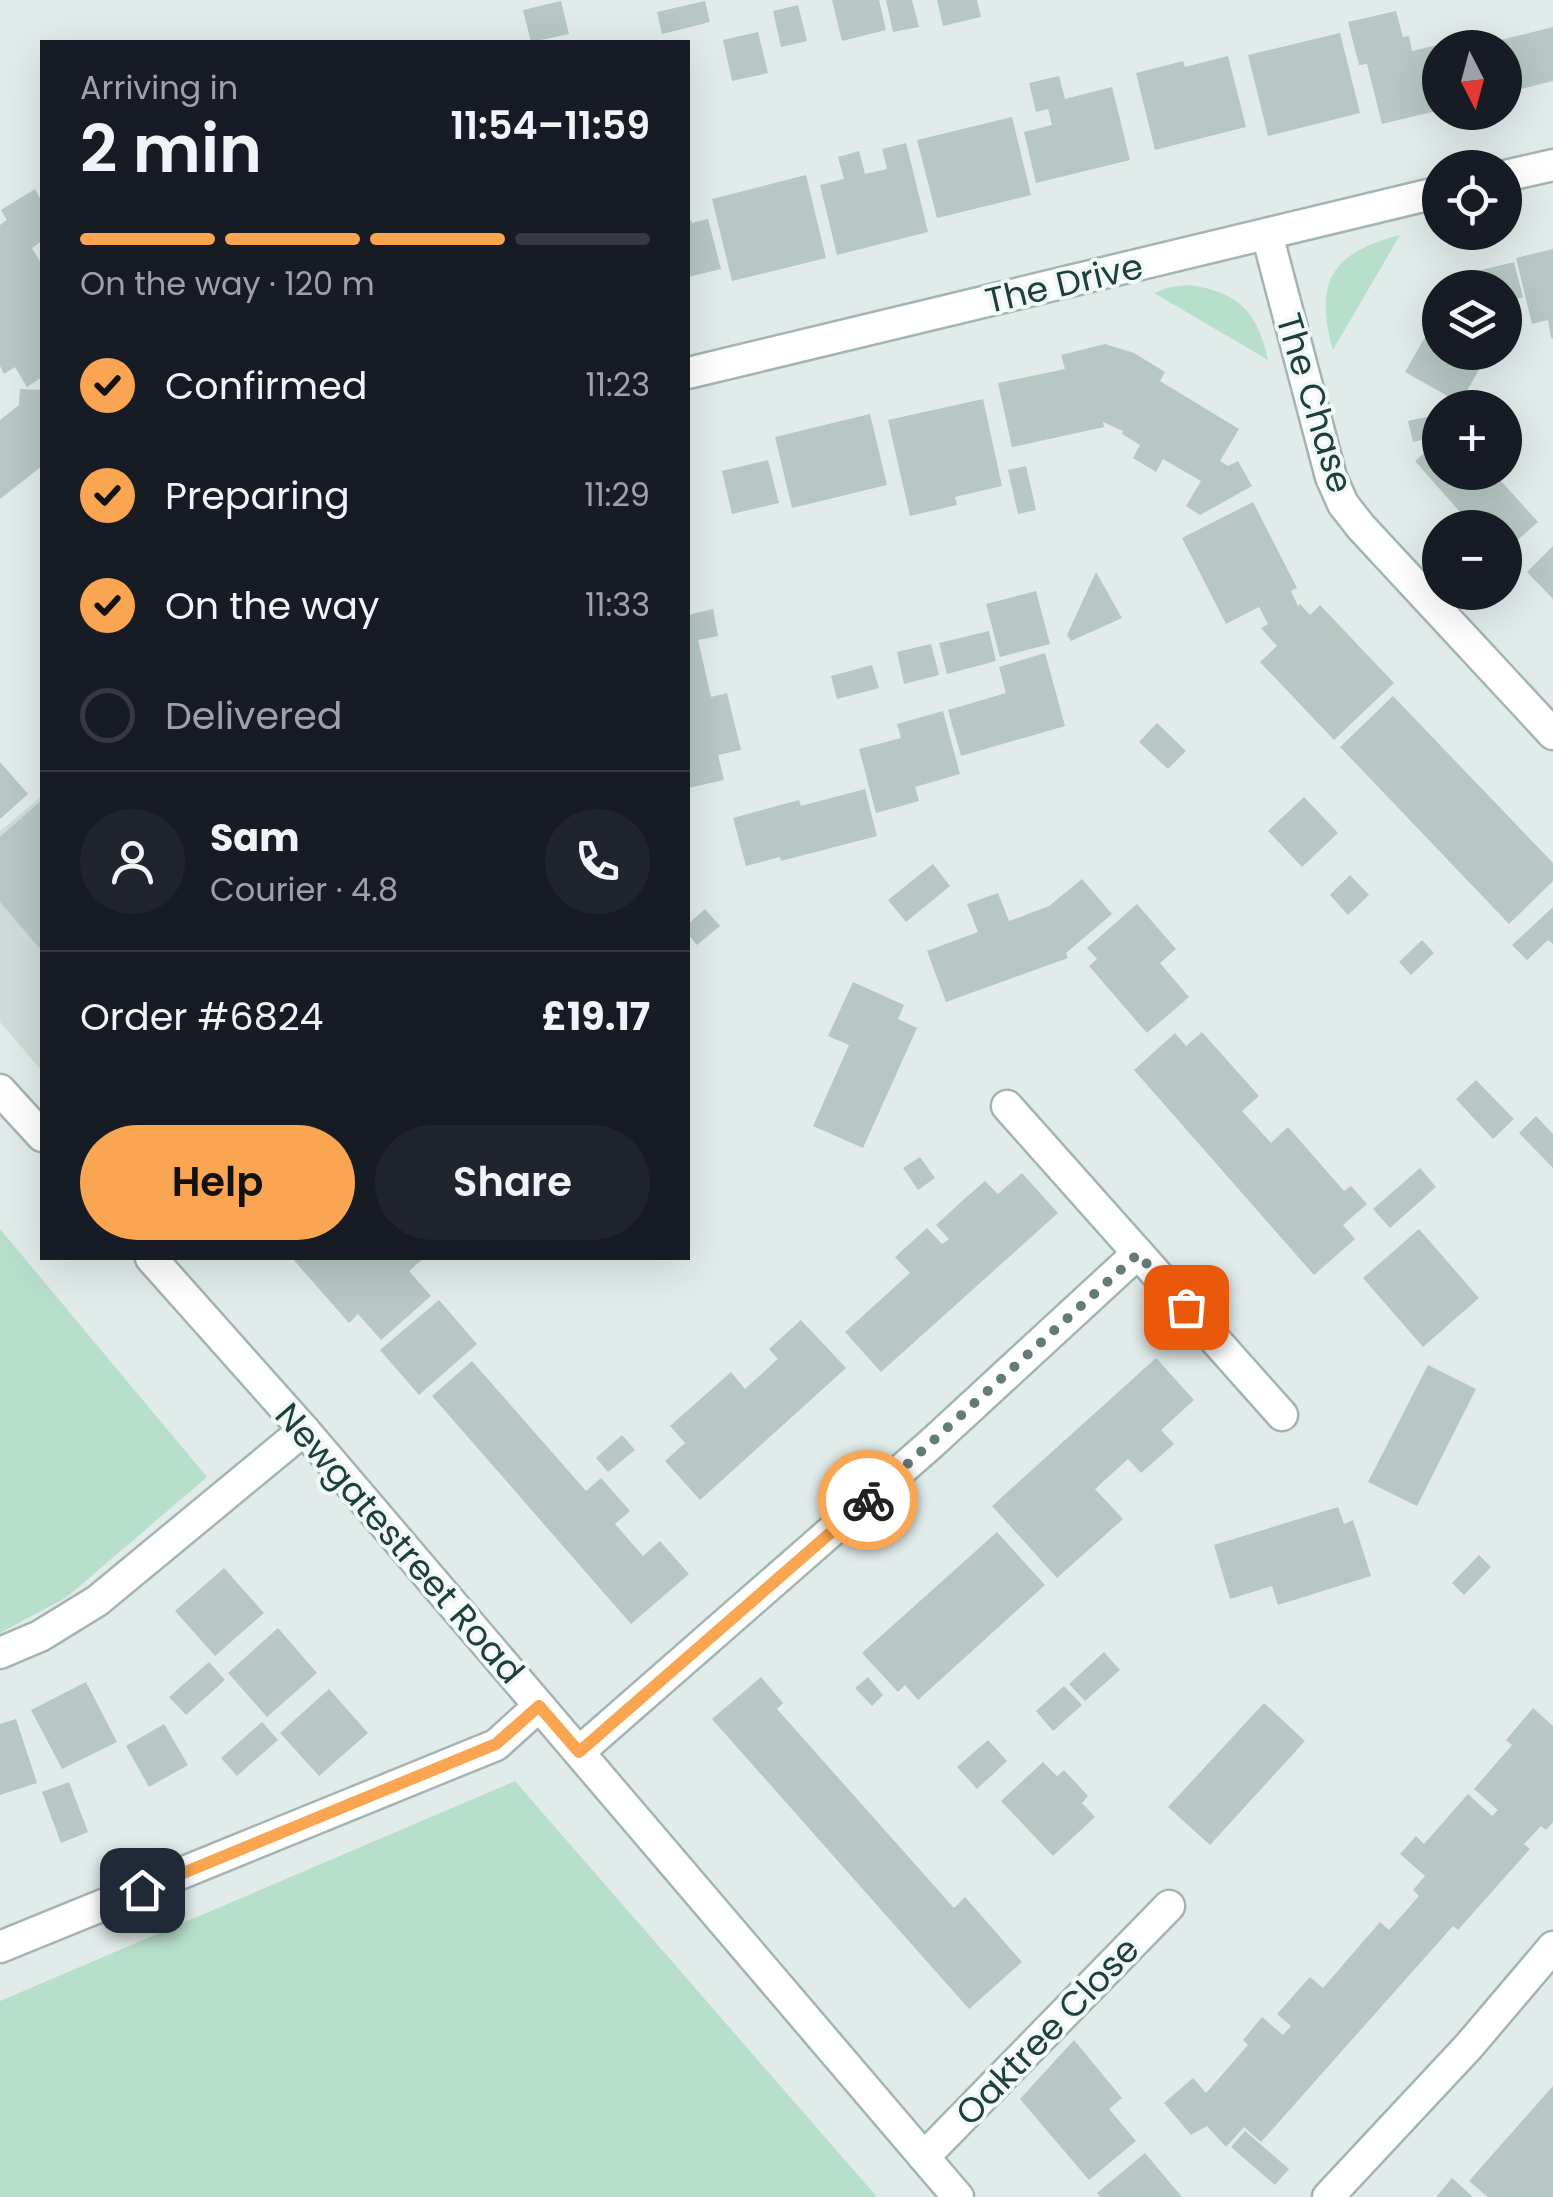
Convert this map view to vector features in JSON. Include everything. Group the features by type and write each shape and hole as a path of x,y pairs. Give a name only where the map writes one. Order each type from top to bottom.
{"street":[{"path":"1522,172 1553,165"},
{"name":"The Drive","path":"690,372 1422,196"},
{"name":"The Chase","path":"1267,234 1330,478 1344,504 1553,734"},
{"path":"0,1090 40,1134"},
{"path":"1007,1106 1282,1414"},
{"path":"579,1752 932,1443 1138,1254"},
{"name":"Newgatestreet Road","path":"152,1260 304,1430 579,1752 936,2182"},
{"path":"0,1652 40,1636 97,1600 304,1430"},
{"path":"0,1948 496,1744 539,1706"},
{"name":"Oaktree Close","path":"936,2182 1169,1906"},
{"path":"1328,2197 1469,2046 1553,1947"}],"shaded area":[{"path":"40,798 40,1069 0,1022 0,831"}],"green space":[{"path":"1400,235 1333,350 1326,305 1334,273 1358,250"},
{"path":"1189,285 1221,293 1244,307 1258,329 1268,360 1154,293"},
{"path":"0,1229 207,1477 67,1597 0,1633"},
{"path":"515,1781 877,2197 0,2197 0,2001"}],"building":[{"path":"832,0 879,0 886,30 842,41"},
{"path":"886,0 912,0 919,27 893,32"},
{"path":"937,0 977,0 981,17 943,26"},
{"path":"561,1 569,34 530,40 523,10"},
{"path":"705,1 710,22 662,34 657,12"},
{"path":"798,5 807,41 781,47 773,11"},
{"path":"1396,11 1403,37 1409,36 1412,51 1422,49 1422,114 1382,124 1367,64 1359,65 1348,22"},
{"path":"1553,27 1553,81 1522,89 1522,35"},
{"path":"758,32 768,73 732,81 723,40"},
{"path":"1340,33 1360,113 1268,136 1248,55"},
{"path":"1228,56 1246,127 1155,150 1136,73 1183,61 1185,67"},
{"path":"1059,76 1065,99 1112,87 1130,160 1036,183 1024,132 1052,125 1048,109 1036,112 1029,83"},
{"path":"1012,117 1031,195 937,218 917,140"},
{"path":"906,143 928,232 837,255 820,185 844,179 838,157 859,151 865,174 887,169 882,149"},
{"path":"806,175 826,258 732,281 712,199"},
{"path":"35,189 40,198 40,242 32,248 40,262 40,378 27,387 15,367 4,374 0,366 0,225 7,220 1,210"},
{"path":"708,219 721,269 690,277 690,220"},
{"path":"1553,249 1553,338 1548,320 1532,324 1522,270 1516,258"},
{"path":"1514,262 1516,270 1481,270"},
{"path":"1422,342 1422,370 1479,370 1467,390 1437,390 1405,372"},
{"path":"1105,344 1134,353 1165,372 1160,381 1239,429 1220,461 1228,466 1238,461 1252,486 1200,515 1186,506 1201,481 1163,459 1156,472 1133,458 1140,445 1103,422 1104,427 1012,447 998,383 1065,369 1061,355"},
{"path":"20,389 40,390 40,468 0,499 0,420 19,405"},
{"path":"983,399 1002,486 955,497 957,505 910,516 888,420"},
{"path":"870,414 887,485 792,508 775,437"},
{"path":"1422,418 1422,440 1413,442 1408,421"},
{"path":"768,460 779,503 732,514 722,471"},
{"path":"1026,466 1036,510 1018,514 1008,470"},
{"path":"1441,490 1509,490 1538,522 1522,536 1522,510 1458,510"},
{"path":"1253,502 1297,588 1291,591 1298,606 1310,615 1320,605 1394,683 1334,740 1260,662 1277,646 1261,628 1268,624 1259,607 1226,624 1182,538"},
{"path":"1553,546 1553,599 1527,572"},
{"path":"1096,572 1122,618 1071,641 1067,635"},
{"path":"1036,591 1050,644 1000,657 986,604"},
{"path":"713,609 718,636 698,640 711,697 727,693 741,750 718,755 724,780 690,788 690,615"},
{"path":"989,631 996,661 947,674 939,643"},
{"path":"931,644 939,675 904,684 897,652"},
{"path":"1045,653 1065,726 961,756 948,710 1006,693 999,667"},
{"path":"872,665 879,688 837,699 831,676"},
{"path":"1393,696 1553,863 1553,881 1509,924 1340,747"},
{"path":"943,711 960,774 915,787 919,801 876,813 859,749 901,738 897,724"},
{"path":"1157,723 1186,751 1168,769 1139,742"},
{"path":"0,762 28,794 0,819"},
{"path":"865,789 877,836 746,866 733,818 799,800 801,806"},
{"path":"1304,797 1338,833 1302,867 1268,831"},
{"path":"40,802 40,949 0,902 0,837"},
{"path":"933,864 950,886 906,922 888,900"},
{"path":"1350,875 1369,895 1348,915 1330,895"},
{"path":"1082,879 1112,914 1066,953 1068,958 946,1002 927,951 978,932 967,904 998,893 1009,921 1049,906"},
{"path":"1137,904 1176,949 1160,963 1189,997 1147,1033 1089,966 1097,959 1087,948"},
{"path":"1553,907 1553,944 1548,940 1527,960 1512,945"},
{"path":"705,909 720,926 697,945 690,936 690,922"},
{"path":"1422,940 1434,953 1411,975 1399,962"},
{"path":"853,982 904,1005 898,1019 917,1028 863,1148 813,1126 849,1045 828,1036"},
{"path":"1202,1032 1259,1096 1242,1111 1271,1143 1288,1127 1344,1191 1351,1186 1367,1204 1343,1225 1355,1239 1314,1275 1134,1070 1175,1033 1186,1046"},
{"path":"1476,1080 1514,1119 1493,1139 1456,1099"},
{"path":"1536,1116 1553,1134 1553,1168 1519,1133"},
{"path":"920,1157 935,1178 918,1190 903,1168"},
{"path":"1420,1168 1436,1187 1390,1228 1373,1209"},
{"path":"1022,1173 1058,1213 881,1372 845,1332 910,1273 895,1257 927,1228 942,1244 949,1239 936,1225 962,1201 985,1181 998,1194"},
{"path":"1419,1229 1479,1298 1423,1347 1363,1278"},
{"path":"294,1260 422,1260 409,1271 431,1296 381,1340 358,1314 349,1323"},
{"path":"439,1300 477,1344 419,1395 380,1350"},
{"path":"801,1320 846,1368 700,1500 665,1461 685,1443 670,1426 731,1372 745,1389 778,1359 769,1349"},
{"path":"1156,1358 1194,1400 1161,1430 1174,1444 1141,1473 1128,1459 1095,1489 1123,1519 1057,1578 992,1506"},
{"path":"472,1361 586,1491 601,1478 630,1511 615,1524 643,1556 660,1541 689,1574 631,1624 432,1396"},
{"path":"1428,1365 1476,1389 1417,1506 1368,1482"},
{"path":"622,1435 635,1450 608,1472 596,1458"},
{"path":"1338,1507 1344,1524 1353,1520 1371,1576 1278,1605 1272,1586 1230,1599 1214,1545"},
{"path":"997,1532 1045,1585 918,1700 905,1685 898,1692 862,1653"},
{"path":"1479,1555 1491,1567 1464,1595 1452,1583"},
{"path":"224,1568 264,1613 215,1656 175,1611"},
{"path":"278,1628 317,1673 267,1717 228,1673"},
{"path":"1104,1652 1120,1670 1085,1701 1069,1684"},
{"path":"209,1662 225,1680 186,1715 169,1697"},
{"path":"761,1677 783,1703 777,1709 954,1908 965,1897 1022,1962 969,2009 712,1719"},
{"path":"868,1677 883,1695 872,1706 855,1688"},
{"path":"86,1682 117,1742 62,1769 31,1710"},
{"path":"1064,1686 1082,1705 1053,1731 1036,1711"},
{"path":"329,1689 368,1733 319,1776 280,1733"},
{"path":"1264,1703 1305,1741 1210,1845 1168,1807"},
{"path":"1533,1708 1553,1726 1553,1822 1546,1830 1541,1826 1524,1844 1530,1849 1458,1930 1453,1926 1261,2142 1244,2127 1226,2147 1207,2126 1191,2135 1164,2103 1193,2078 1206,2093 1248,2045 1243,2040 1262,2017 1283,2035 1291,2026 1277,2014 1310,1977 1323,1988 1380,1922 1389,1930 1419,1896 1413,1890 1425,1876 1400,1854 1416,1836 1424,1844 1468,1794 1492,1816 1498,1810 1474,1789 1512,1745 1506,1740"},
{"path":"16,1719 37,1783 0,1795 0,1724"},
{"path":"262,1722 278,1740 237,1776 221,1758"},
{"path":"164,1724 188,1765 149,1787 126,1746"},
{"path":"988,1740 1007,1761 977,1789 957,1767"},
{"path":"1043,1762 1057,1776 1064,1770 1088,1796 1082,1803 1095,1817 1053,1856 1001,1801"},
{"path":"69,1782 88,1832 61,1843 42,1792"},
{"path":"1074,2040 1122,2098 1109,2109 1136,2141 1089,2180 1020,2099"},
{"path":"1553,2086 1553,2197 1488,2197 1469,2181"},
{"path":"1245,2131 1289,2169 1275,2185 1231,2147"},
{"path":"1145,2153 1182,2197 1100,2197 1097,2193"},
{"path":"1452,2178 1473,2197 1436,2197"}],"way so far":[{"path":"868,1500 1138,1254 1186,1307"}],"route":[{"path":"142,1890 496,1744 539,1706 579,1752 868,1500"}]}
